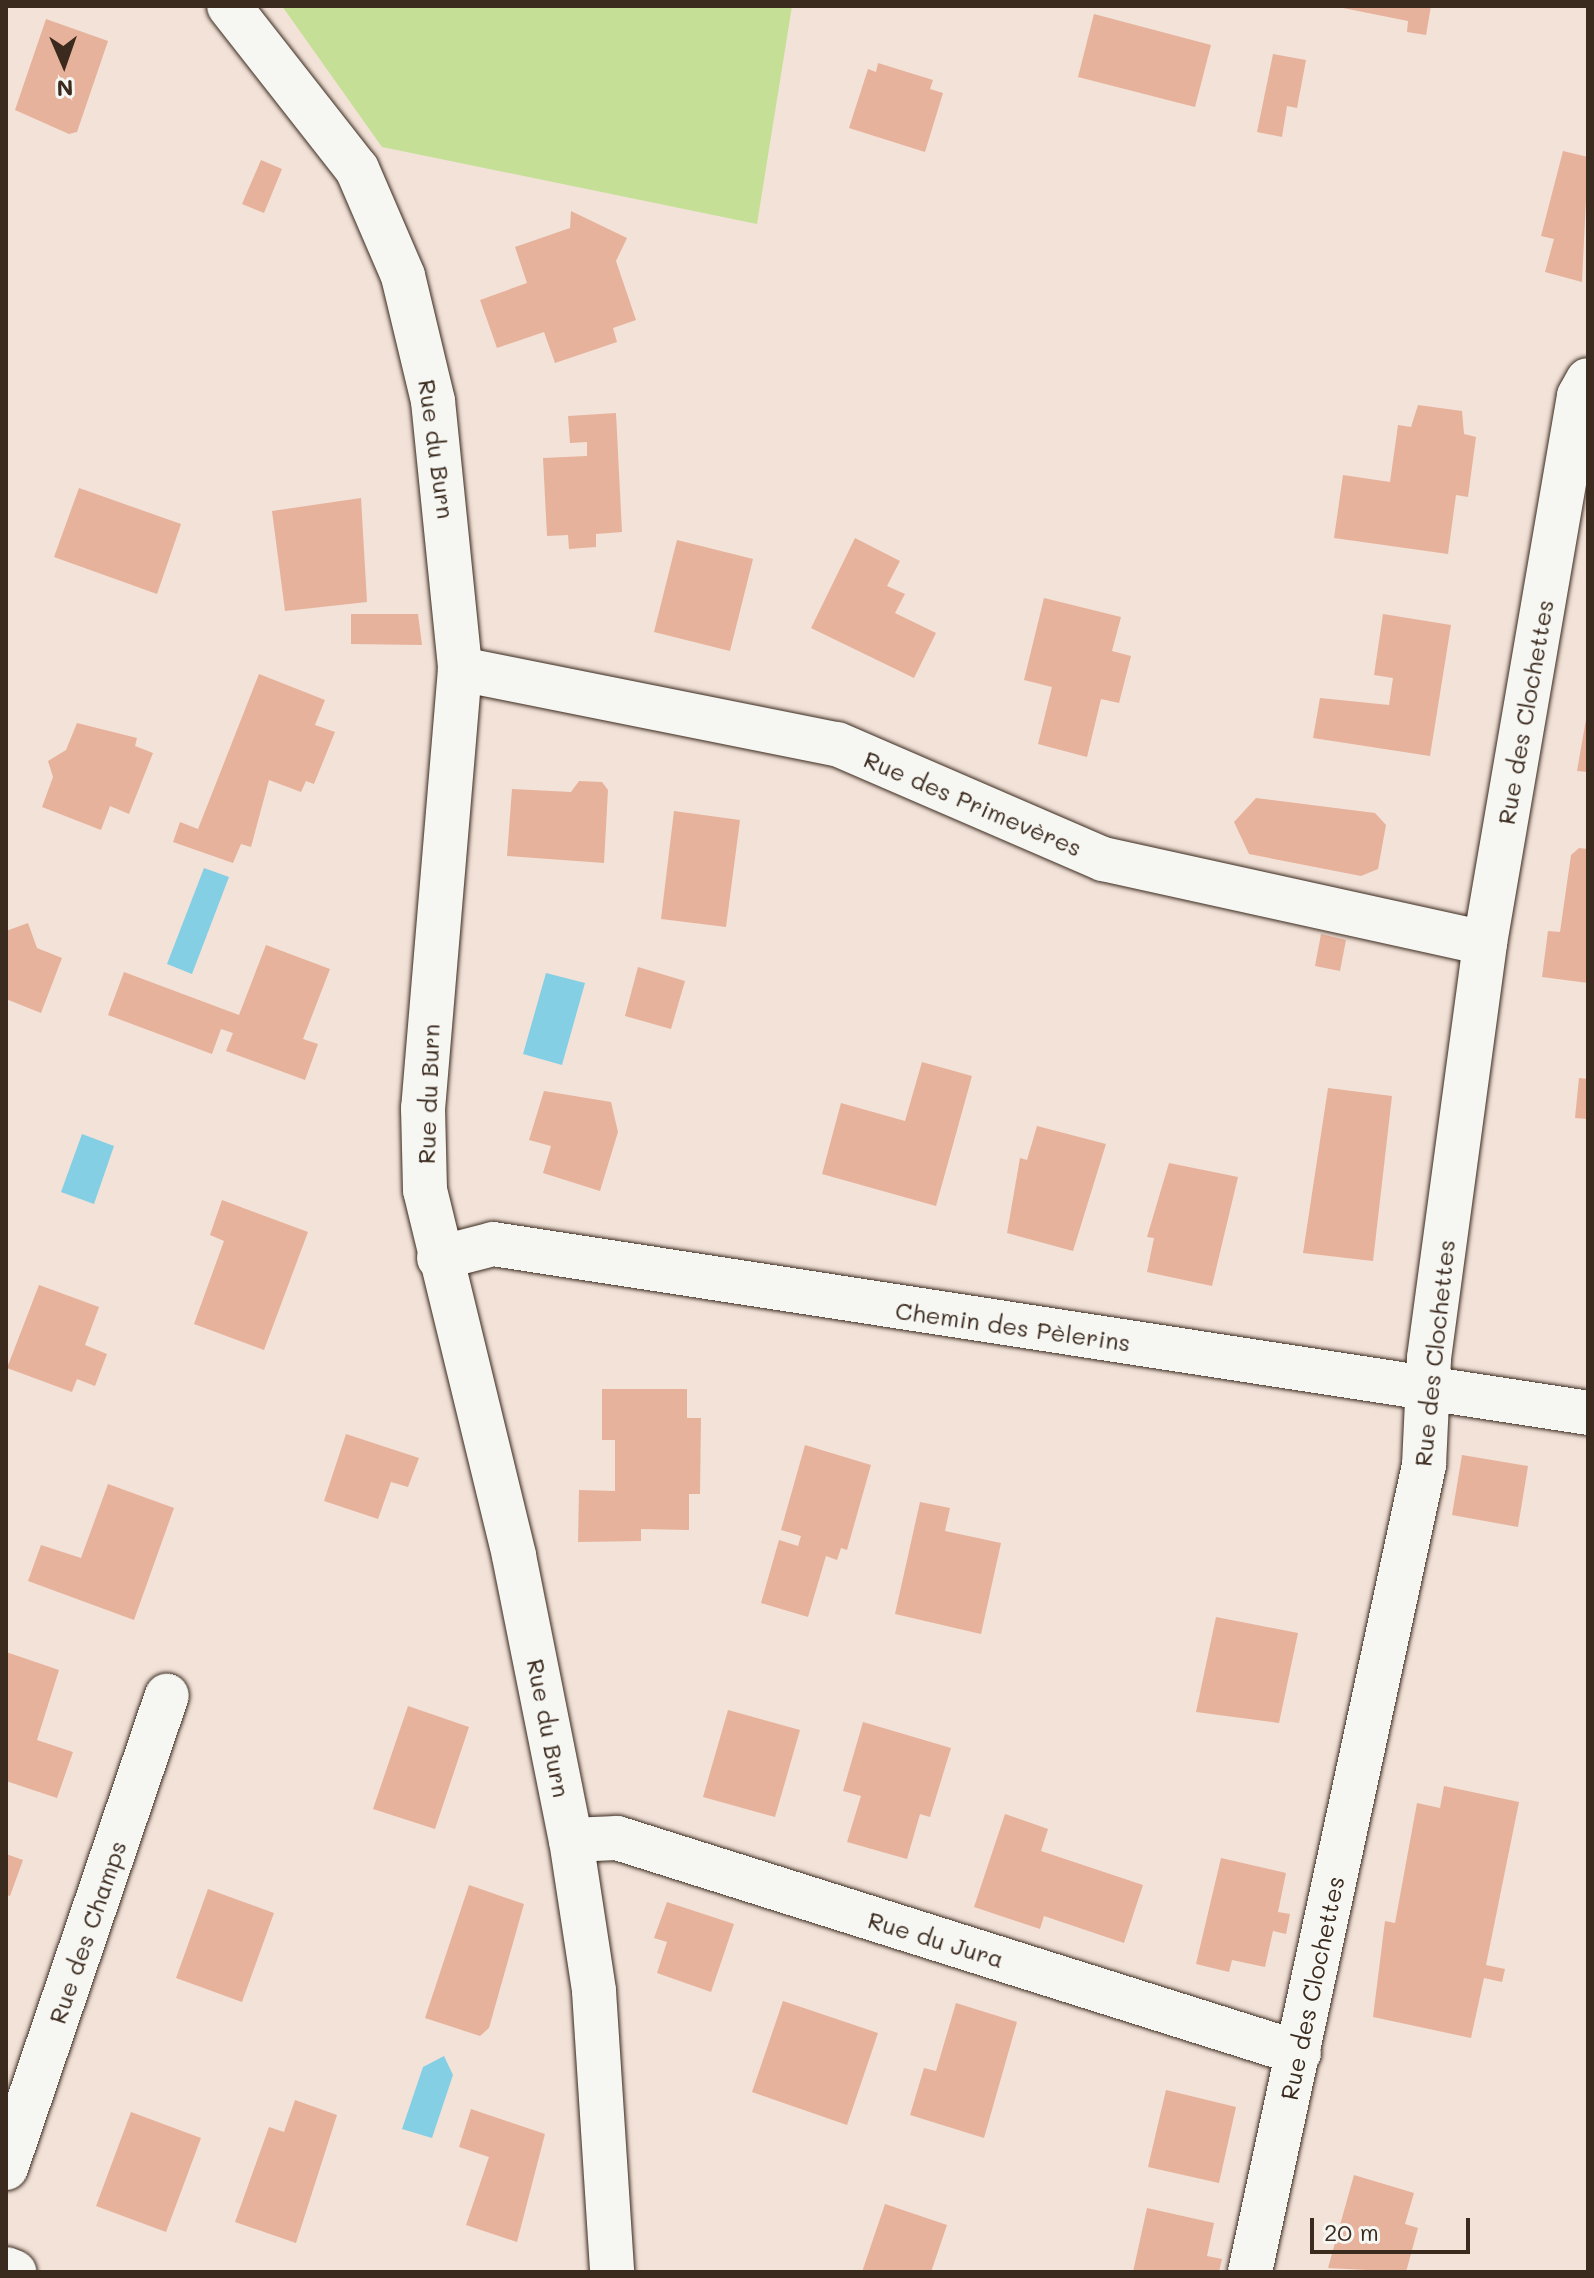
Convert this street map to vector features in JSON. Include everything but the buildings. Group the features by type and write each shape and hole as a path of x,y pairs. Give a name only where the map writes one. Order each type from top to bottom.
{"street":[{"name":"Rue du Burn","path":"229,6 357,169 403,276 433,401 460,669 423,1108 425,1190 439,1258 514,1556 571,1840 594,1991 612,2272"},
{"name":"Rue des Clochettes","path":"1250,2272 1424,1465 1430,1384 1485,943 1579,396 1588,380"},
{"name":"Rue des Primevères","path":"460,669 837,744 1103,859 1485,943"},
{"name":"Chemin des Pèlerins","path":"439,1258 493,1244 780,1294 1430,1384 1588,1413"},
{"name":"Rue des Champs","path":"6,2168 167,1696"},
{"name":"Rue du Jura","path":"571,1840 617,1838 1299,2053"},
{"path":"6,2269 14,2272"}],"green space":[{"path":"282,6 792,6 757,224 382,147"}],"water":[{"path":"204,868 229,877 192,974 167,964"},
{"path":"546,973 585,983 562,1065 523,1054"},
{"path":"82,1134 114,1146 94,1204 61,1192"},
{"path":"444,2056 453,2075 432,2138 402,2129 423,2067"}]}
